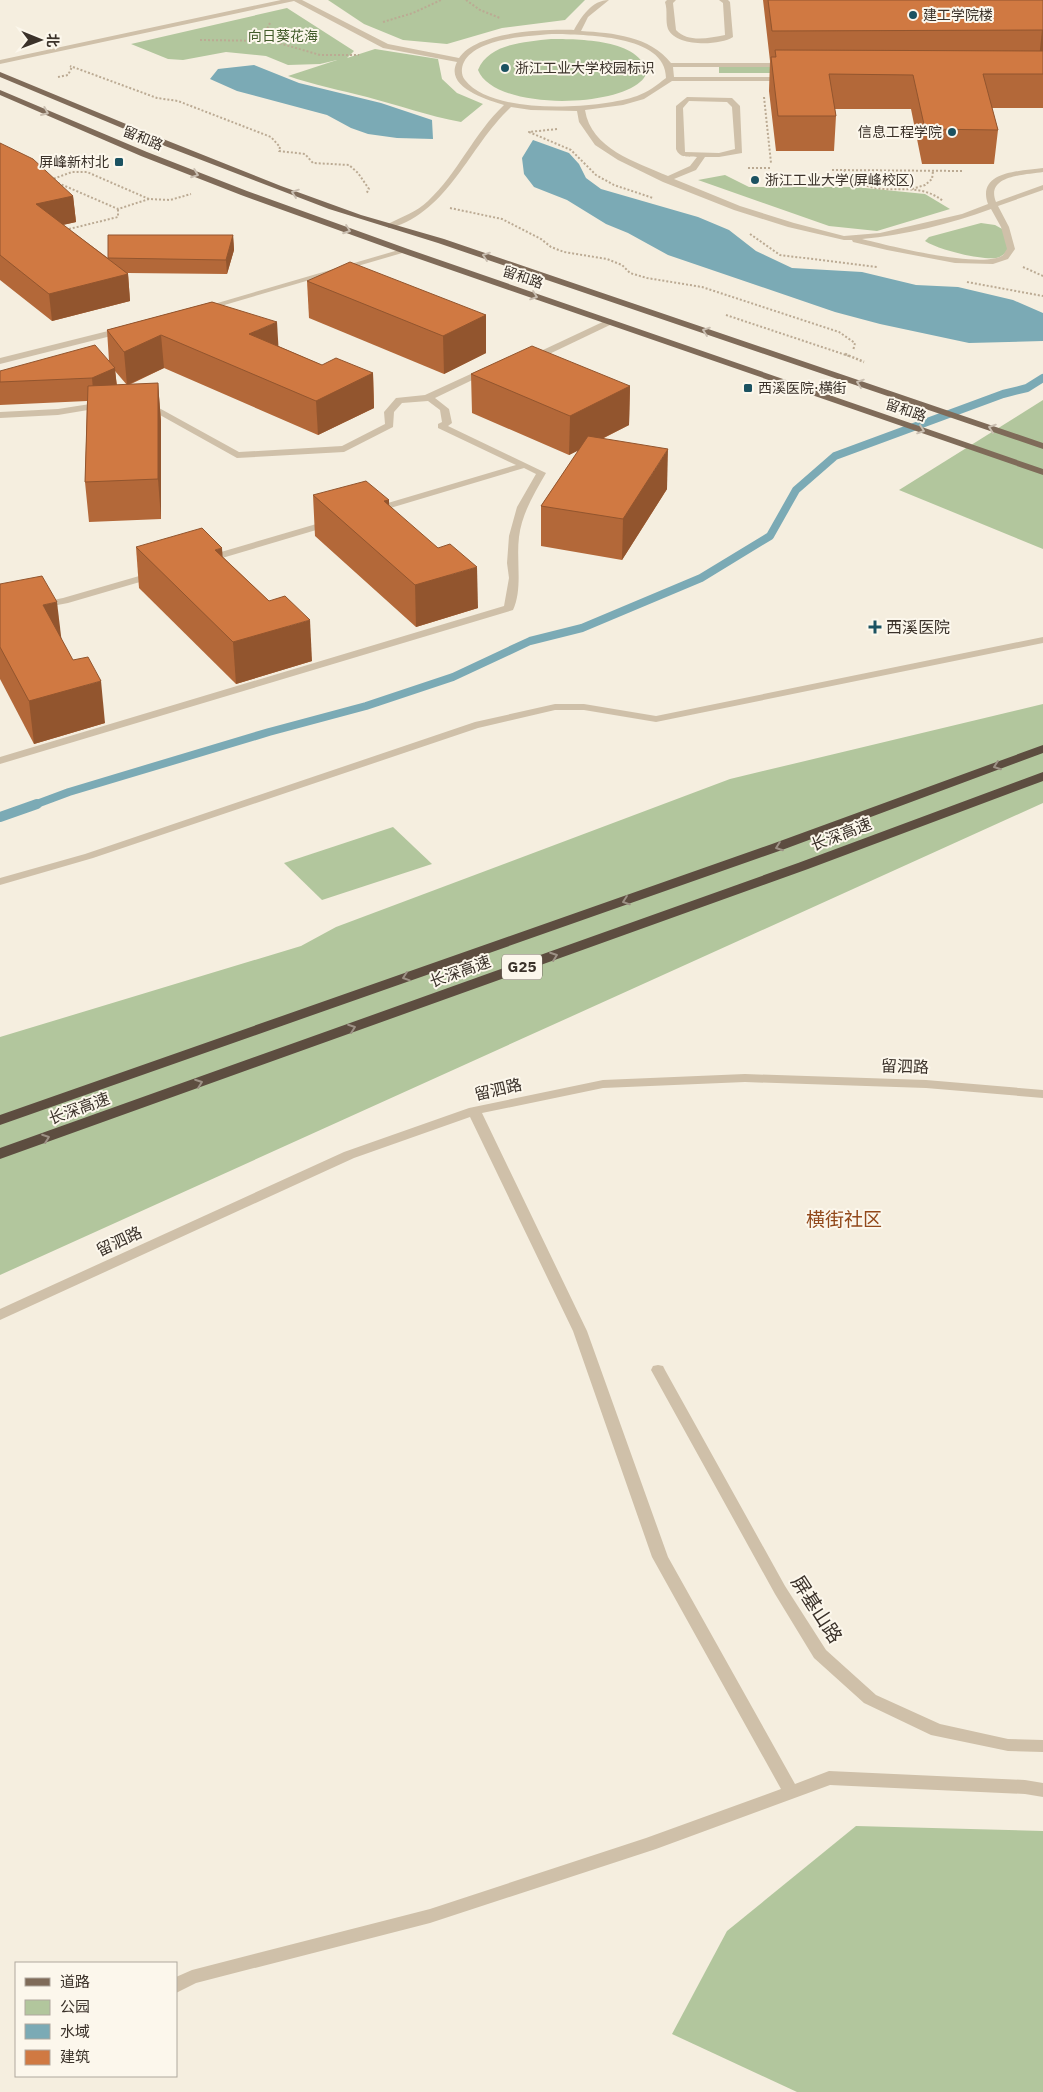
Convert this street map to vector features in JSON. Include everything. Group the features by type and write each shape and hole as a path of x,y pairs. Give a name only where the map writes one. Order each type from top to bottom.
{"highway":[{"name":"长深高速","path":"0,1120 778,848 1043,749"},
{"name":"长深高速","path":"0,1154 803,866 1043,776"}],"main road":[{"name":"留和路","path":"0,74 144,136 276,187 441,241 1041,445"},
{"name":"留和路","path":"0,92 144,154 226,186 405,251 1043,472"}],"street":[{"path":"0,62 290,0"},
{"path":"297,0 386,46 460,60"},
{"path":"578,32 585,16 605,0"},
{"path":"672,0 670,2 672,10 670,22 675,32 685,39 700,42 728,37 726,2 723,0"},
{"path":"670,79 669,65 663,57 638,43 613,36 578,32 535,33 504,38 477,48 460,60 457,70 460,80 471,90 488,98 510,104 540,108 581,109 625,102 642,97 670,79 791,79"},
{"path":"669,65 797,64"},
{"path":"687,99 729,100 736,106 739,150 719,155 704,154 682,154 680,149 679,108 687,99"},
{"path":"391,226 430,204 467,157 494,118 510,104"},
{"path":"581,109 582,122 598,143 621,158 666,180 737,208 790,224 844,238 964,262 992,262 1004,258 1011,249 1005,227 992,206 990,189 992,183 1000,179 1043,170"},
{"path":"666,180 693,168 704,154"},
{"path":"844,238 896,232 964,216 1043,187"},
{"path":"193,311 405,251"},
{"path":"523,359 540,355 609,322"},
{"path":"0,361 80,346 130,328"},
{"path":"138,402 198,432 237,455 344,449 390,425 388,412 399,400 429,397 497,365"},
{"path":"0,761 509,608 514,578 512,563 514,536 522,507 541,473 441,426 447,423 444,410 429,397"},
{"path":"0,415 58,412 114,404"},
{"path":"365,512 525,465"},
{"path":"196,562 337,521"},
{"path":"27,608 64,601 167,571"},
{"path":"0,882 89,856 475,724 555,707 584,707 656,719 1043,640"},
{"name":"留泗路","path":"0,1316 349,1156 474,1111 604,1084 745,1078 926,1084 1043,1094"},
{"path":"474,1111 580,1331 660,1557 791,1792"},
{"name":"屏基山路","path":"658,1370 780,1590 820,1654 870,1698 936,1730 1008,1744 1043,1746"},
{"path":"178,1985 192,1977 430,1916 650,1844 829,1778 1026,1787 1043,1790"}],"path":[{"path":"356,30 413,13 441,0"},
{"path":"466,0 480,10 503,19"},
{"path":"195,41 220,39 272,41 320,55 364,55"},
{"path":"72,67 157,98 178,101 271,137 280,147 278,151 305,154 313,162 349,165 369,188 366,194"},
{"path":"762,79 771,163"},
{"path":"832,170 964,171"},
{"path":"844,170 852,181 876,190 928,191 950,205"},
{"path":"149,199 92,174 80,171 69,172 50,180 118,209 149,199 170,200 194,194"},
{"path":"909,190 925,185 932,179 933,171"},
{"path":"447,208 502,219 541,239 551,247 564,252 607,259 622,265 630,273 647,278 702,287 839,332 855,343 853,351"},
{"path":"57,232 118,217 118,209"}],"green space":[{"name":"向日葵花海","path":"328,0 585,0 565,20 502,28 447,44 403,40 364,24"},
{"path":"287,8 354,51 347,58 375,49 438,59 442,79 457,93 483,104 461,122 449,120 288,76 337,60 320,64 288,65 266,56 226,52 183,60 168,59 131,44"},
{"path":"551,39 592,41 621,47 633,53 642,62 647,73 641,81 625,91 605,97 554,101 529,98 506,92 488,83 478,70 483,61 499,49 520,43"},
{"path":"719,66 775,67 775,73 719,73"},
{"path":"725,175 749,187 855,187 925,194 950,209 877,231 829,226 698,180"},
{"path":"981,223 995,225 1004,230 1009,249 1002,256 989,258 970,256 940,248 925,241 929,237"},
{"path":"1043,400 1043,549 899,490"},
{"path":"1043,704 1043,803 0,1275 0,1037 301,946 336,927 730,779"},
{"path":"393,827 432,864 322,900 284,863"},
{"path":"856,1826 1043,1831 1043,2092 797,2092 672,2034 727,1931"}],"water":[{"path":"254,65 299,83 381,103 432,120 433,139 397,138 368,134 351,128 327,115 237,91 210,79 218,69"},
{"path":"533,140 569,153 579,164 586,178 601,189 698,217 729,230 756,251 792,268 862,272 916,285 958,287 1013,300 1043,313 1043,341 969,343 880,324 835,312 668,255 628,233 606,224 567,200 534,187 524,174 522,158"}],"building":[{"path":"768,0 1043,0 1043,30 772,31"},
{"path":"775,50 1043,51 1043,74 983,74 998,130 925,129 913,75 829,74 836,116 778,116 771,57 776,57"},
{"path":"0,143 33,159 73,196 36,204 128,274 49,294 0,255"},
{"path":"108,235 233,235 226,260 108,258"},
{"path":"350,262 486,315 443,336 307,281"},
{"path":"212,302 277,322 249,334 322,365 336,358 373,373 316,401 161,335 124,352 107,330"},
{"path":"95,345 115,368 92,378 0,382 0,371"},
{"path":"532,346 630,386 570,416 471,374"},
{"path":"158,383 158,479 85,482 88,386"},
{"path":"588,436 668,449 623,519 541,506"},
{"path":"366,481 389,500 384,501 438,548 450,544 477,567 415,585 313,495"},
{"path":"202,528 222,548 215,550 269,601 285,596 310,620 233,642 136,547"},
{"path":"42,576 57,602 43,605 73,660 88,657 101,681 29,701 0,647 0,584"}],"waterway":[{"path":"34,805 69,792 269,732 366,706 453,677 530,641 582,628 701,578 770,536 796,490 835,456 1003,394 1027,388 1043,378"},
{"path":"0,817 37,804"}],"place":[{"name":"建工学院楼","path":"913,15"},
{"name":"浙江工业大学校园标识","path":"505,68"},
{"name":"信息工程学院","path":"952,132"},
{"name":"屏峰新村北","path":"119,162"},
{"name":"浙江工业大学(屏峰校区)","path":"755,180"},
{"name":"西溪医院·横街","path":"748,388"},
{"name":"西溪医院","path":"875,627"}],"district":[{"name":"横街社区","path":"844,1219"}]}
